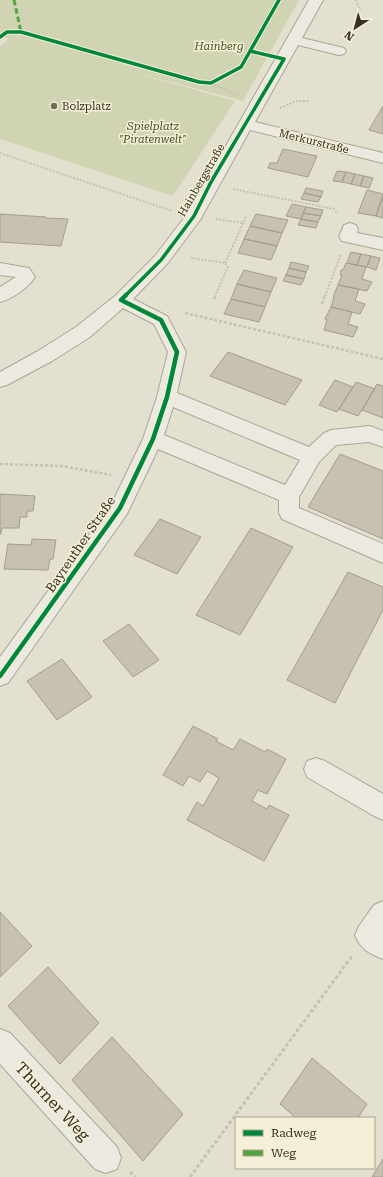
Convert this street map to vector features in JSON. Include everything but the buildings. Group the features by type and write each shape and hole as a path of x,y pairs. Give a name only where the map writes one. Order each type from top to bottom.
{"street":[{"name":"Hainbergstraße","path":"0,380 46,356 83,332 121,300 161,260 194,216 316,0"},
{"path":"294,40 339,51"},
{"name":"Merkurstraße","path":"246,124 383,158"},
{"path":"349,233 383,244"},
{"path":"0,269 23,272 26,277 0,296"},
{"name":"Bayreuther Straße","path":"0,676 120,508 153,439 167,397 177,352 161,320 121,300"},
{"path":"167,397 312,457"},
{"path":"383,439 370,434 331,438 312,457 289,496 289,513 383,554"},
{"path":"153,439 289,496"},
{"path":"316,769 383,808"},
{"path":"376,940 383,914"},
{"name":"Thurner Weg","path":"0,1043 106,1158"}],"path":[{"path":"356,0 360,10"},
{"path":"212,83 240,96"},
{"path":"279,108 296,101 310,101"},
{"path":"0,152 172,211"},
{"path":"231,188 334,209 349,233 322,304"},
{"path":"225,263 247,215"},
{"path":"216,218 244,222"},
{"path":"191,258 225,263"},
{"path":"214,299 228,267 225,263"},
{"path":"185,313 383,359"},
{"path":"0,464 62,466 117,476"},
{"path":"237,1117 376,940"},
{"path":"190,1177 235,1120"}],"green space":[{"path":"0,0 299,0 243,101 125,70 235,101 173,196 0,139 0,46 9,39 3,37 0,40"}],"marked path":[{"path":"14,0 21,32"}],"cycle path":[{"path":"0,37 7,32 21,32 199,82 211,83 241,67 279,0"},
{"path":"0,676 120,508 153,439 167,397 177,352 161,320 121,300 161,260 194,216 211,182 284,59 250,51"}],"place":[{"name":"Bolzplatz","path":"54,106"}],"park label":[{"name":"Hainberg","path":"219,46"},
{"name":"Spielplatz \"Piratenwelt\"","path":"153,132"}]}
